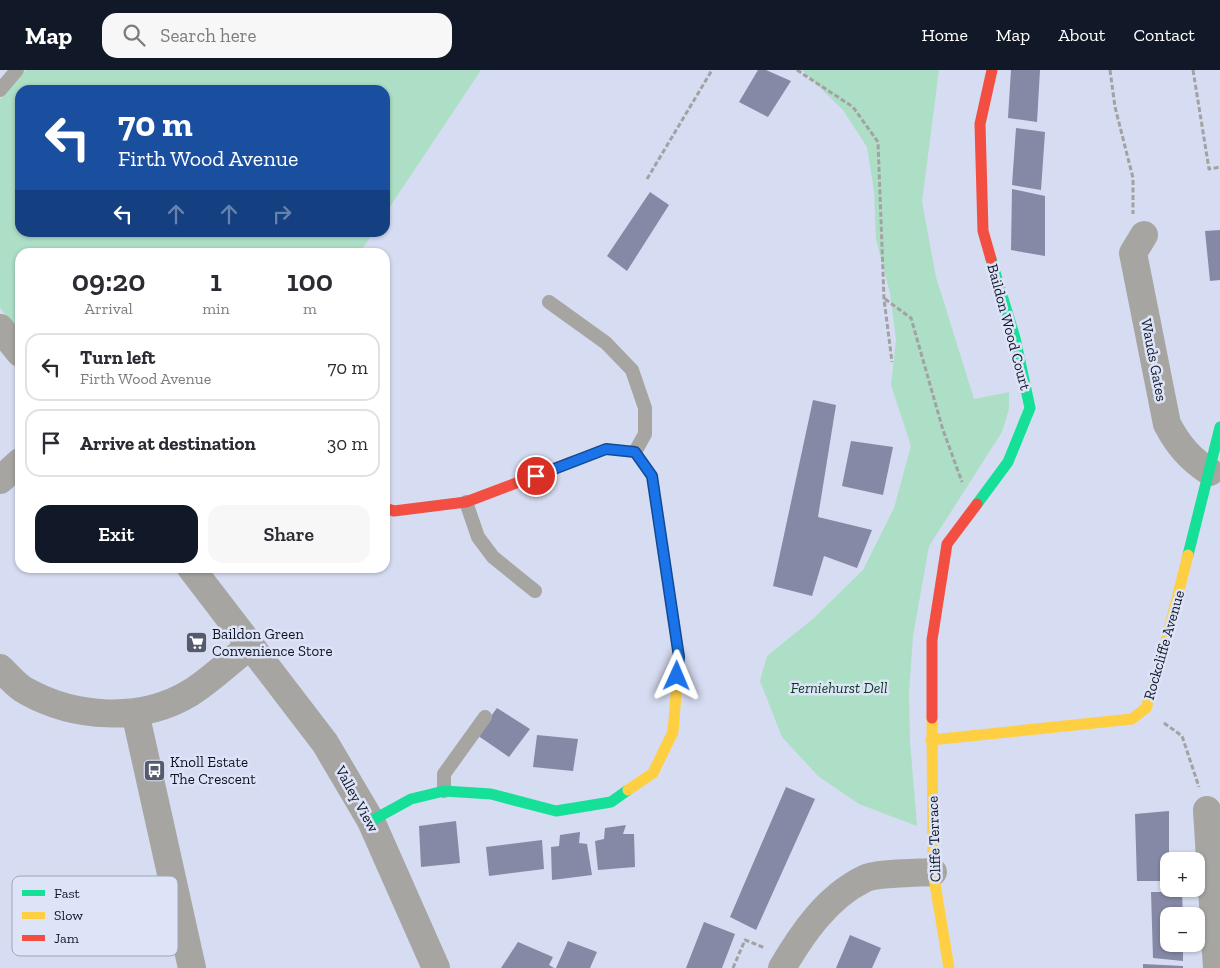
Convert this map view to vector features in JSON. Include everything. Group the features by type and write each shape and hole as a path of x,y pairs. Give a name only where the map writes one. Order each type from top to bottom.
{"street":[{"name":"Baildon Wood Court","path":"932,740 932,640 947,544 1008,462 1030,408 1015,338 983,231 980,124 992,70"},
{"name":"Wauds Gates","path":"1138,244 1167,424 1178,444 1193,461 1210,472"},
{"path":"0,328 15,347"},
{"name":"Rockcliffe Avenue","path":"932,740 1132,720 1146,708 1158,674 1220,427"},
{"path":"371,821 411,799 444,791 491,794 556,811 611,802 653,773 673,732 679,657 652,476 635,452 606,449 466,502 394,511 390,510"},
{"path":"0,480 15,466"},
{"name":"Valley View","path":"195,573 325,743 371,821 436,968"},
{"path":"0,668 24,690 54,704 89,712 135,712 160,708 190,693 250,646"},
{"path":"135,712 172,876"},
{"name":"Cliffe Terrace","path":"932,740 932,872 949,968"},
{"path":"1207,810 1217,968"},
{"path":"774,958 793,948 827,905 865,878 932,872"},
{"path":"178,905 192,968"}],"lane":[{"path":"0,90 17,70"},
{"path":"550,302 606,343 632,370 644,408 645,434 635,452"},
{"path":"466,502 478,537 493,558 535,591"},
{"path":"444,791 444,774 485,716"}],"path":[{"path":"647,179 712,70"},
{"path":"797,70 853,107 878,142 884,299 892,362"},
{"path":"1110,70 1115,107 1133,178 1138,244"},
{"path":"1193,70 1209,169 1220,167"},
{"path":"884,299 911,318 943,430 972,508"},
{"path":"1146,708 1182,736 1207,810"},
{"path":"733,968 745,940 774,958"}],"green space":[{"path":"26,70 481,70 390,206 390,85 15,85 15,237 370,237 363,248 15,248 15,326 0,308 0,99"},
{"name":"Ferniehurst Dell","path":"802,70 939,70 922,202 936,277 974,399 1009,392 1009,409 1002,432 929,546 913,636 909,693 910,741 917,826 859,804 818,776 782,737 760,681 767,656 814,618 863,570 894,508 911,446 891,385 896,340 890,293 876,239 874,191 867,147 843,110"}],"building":[{"path":"758,70 766,70 791,81 768,117 739,102"},
{"path":"1011,70 1040,70 1037,122 1008,118"},
{"path":"1016,128 1045,132 1041,190 1012,185"},
{"path":"1012,189 1045,196 1045,256 1011,250"},
{"path":"650,192 669,205 627,271 607,256"},
{"path":"1220,230 1220,280 1210,281 1205,231"},
{"path":"813,400 836,405 818,517 872,530 857,568 824,556 812,596 773,586"},
{"path":"851,441 893,447 883,495 842,486"},
{"path":"497,708 530,729 509,757 477,735"},
{"path":"537,735 578,739 573,771 533,767"},
{"path":"786,787 815,799 756,930 730,917"},
{"path":"1169,811 1169,852 1160,852 1160,881 1137,881 1135,814"},
{"path":"456,821 460,863 421,867 419,826"},
{"path":"626,825 623,834 634,834 635,867 598,870 595,841 604,839 605,828"},
{"path":"580,832 579,843 587,844 592,875 552,880 551,847 559,846 560,835"},
{"path":"542,840 544,869 489,876 486,847"},
{"path":"1151,892 1160,892 1160,897 1182,897 1183,907 1160,907 1160,952 1183,952 1183,961 1153,958"},
{"path":"704,922 735,934 722,968 686,968"},
{"path":"850,935 881,948 872,968 836,968"},
{"path":"568,941 597,952 590,968 556,968"},
{"path":"518,942 553,957 549,965 554,968 501,968"},
{"path":"1143,964 1183,966 1183,968 1143,968"}],"traffic: fast":[{"path":"977,504 1008,462 1030,408 1015,338 991,259"},
{"path":"1188,555 1220,427"},
{"path":"371,821 411,799 444,791 491,794 556,811 611,802 628,790"}],"traffic: slow":[{"path":"574,461 606,449 635,452 652,476 679,657 673,732 653,773 628,790"},
{"path":"931,740 1132,719 1146,708 1158,673 1188,555"},
{"path":"932,718 933,872 949,968"}],"traffic: jam":[{"path":"991,259 983,231 980,124 992,70"},
{"path":"390,510 394,511 466,502 574,461"},
{"path":"932,718 932,640 947,544 977,504"}],"place":[{"name":"Baildon Green Convenience Store","path":"196,643"},
{"name":"Knoll Estate The Crescent","path":"154,771"}],"route":[{"path":"536,476 606,449 635,452 652,476 679,657 677,676"}]}
